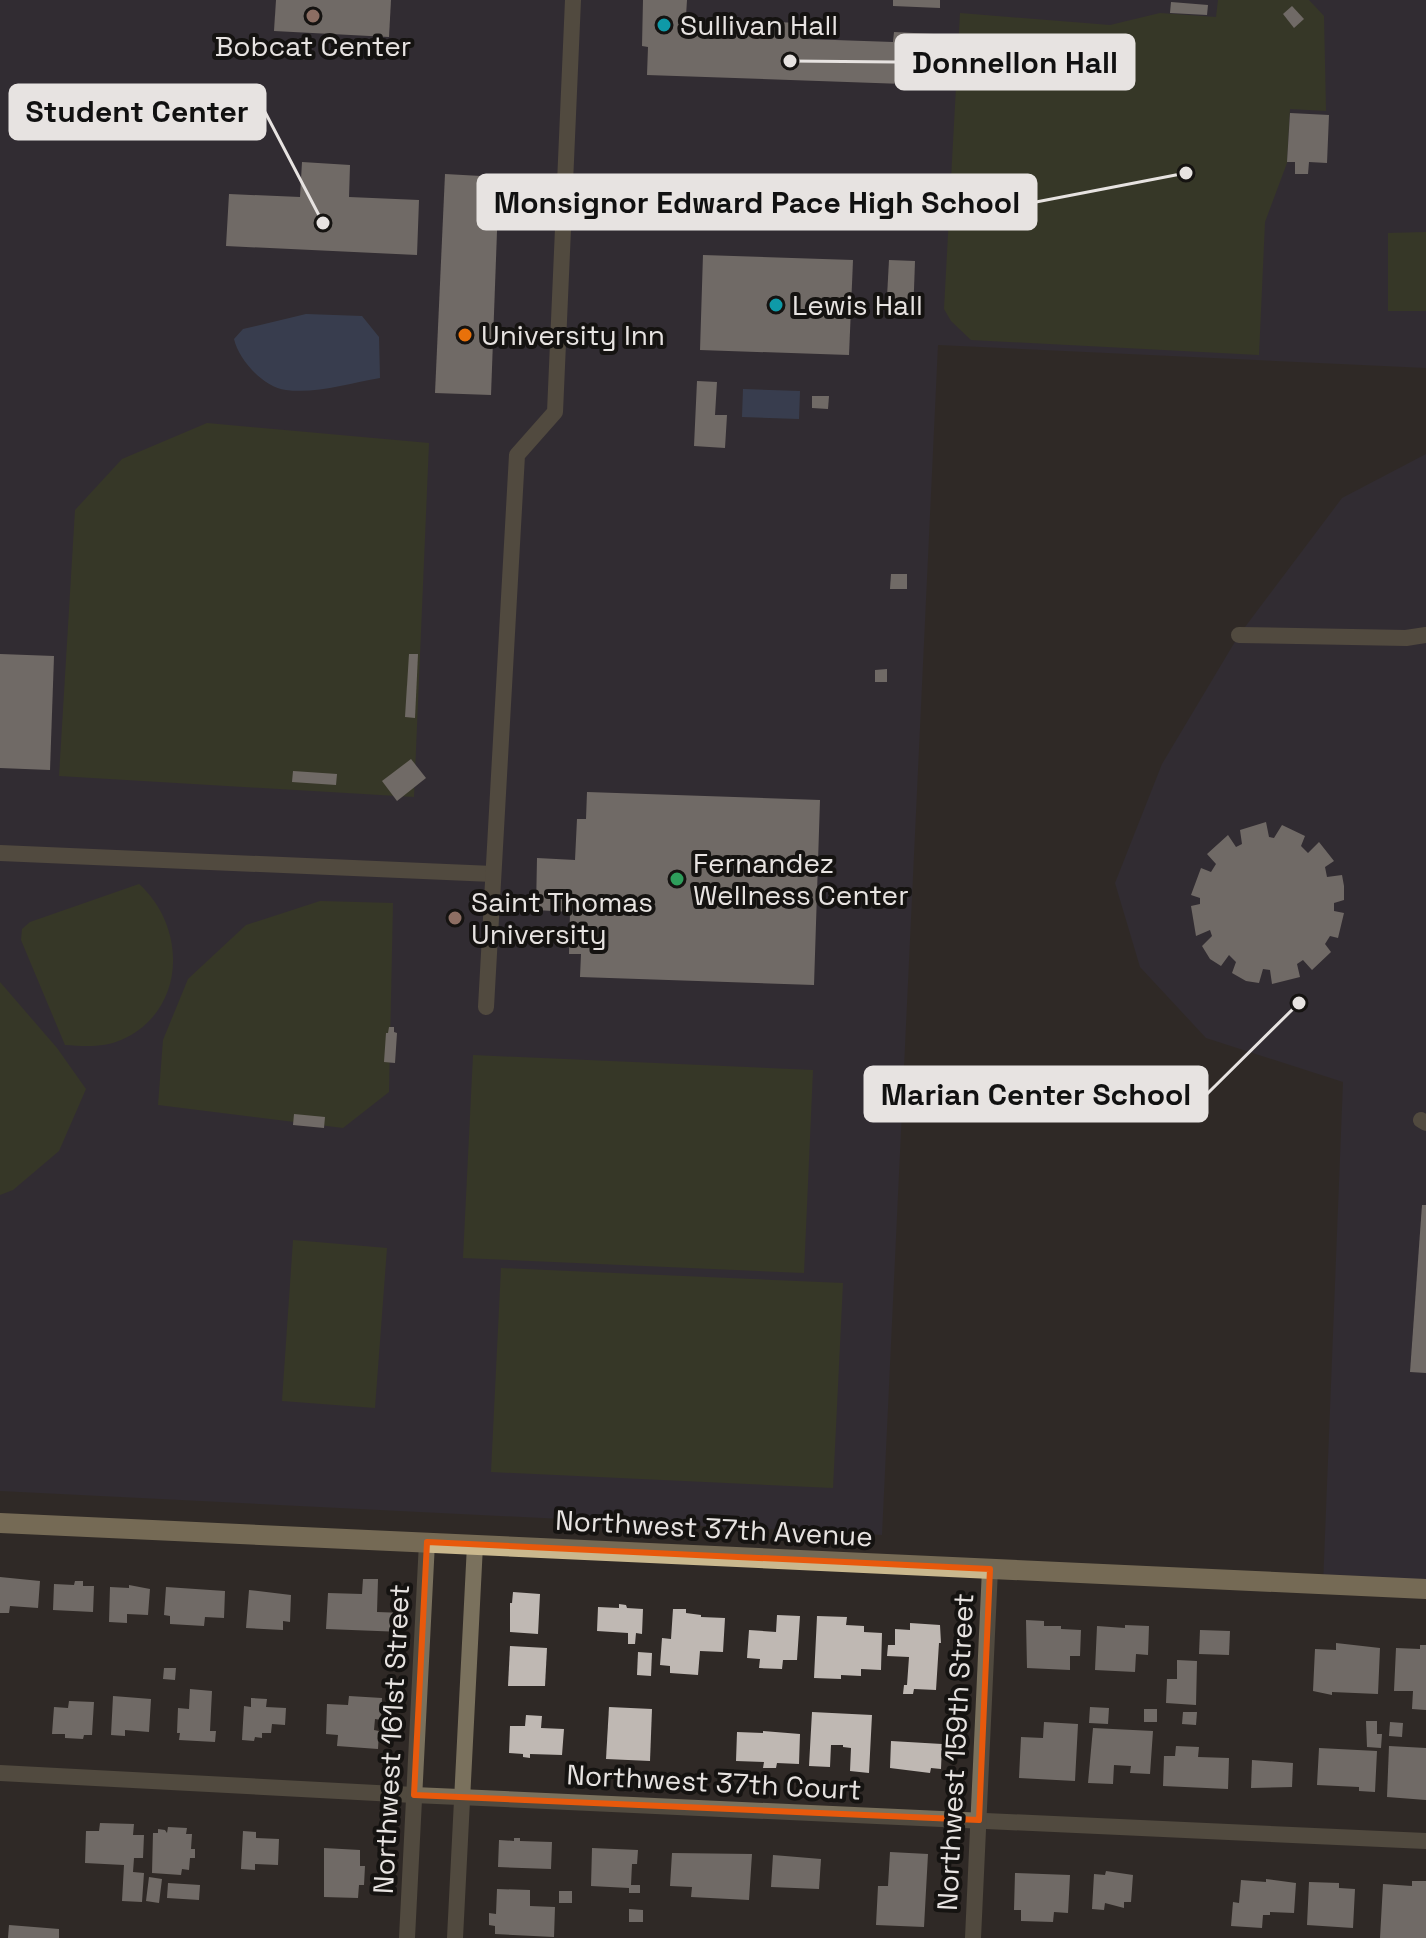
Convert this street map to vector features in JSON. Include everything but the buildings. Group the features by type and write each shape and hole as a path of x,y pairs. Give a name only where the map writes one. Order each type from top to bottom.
{"main road":[{"name":"Northwest 37th Avenue","path":"0,1523 1426,1589"}],"street":[{"path":"486,1007 517,455 555,412 573,0"},
{"path":"1239,635 1406,638 1426,635"},
{"path":"0,853 493,874"},
{"name":"Northwest 161st Street","path":"407,1938 427,1542"},
{"path":"455,1938 475,1545"},
{"name":"Northwest 159th Street","path":"973,1938 990,1569"},
{"name":"Northwest 37th Court","path":"0,1773 1426,1841"}],"highlighted area":[{"path":"427,1542 990,1569 979,1820 414,1795"}],"shaded area":[{"name":"Saint Thomas University","path":"0,0 1426,0 1426,368 938,345 882,1535 0,1491"},
{"path":"1426,454 1426,1589 1323,1586 1343,1082 1206,1038 1140,967 1115,883 1162,764 1239,635 1342,498"}],"green space":[{"path":"1218,0 1309,0 1324,16 1326,111 1290,109 1287,163 1265,222 1259,355 971,340 951,321 944,309 960,13 1110,25 1160,13 1216,17"},
{"path":"1426,232 1426,311 1388,311 1388,233"},
{"path":"207,423 429,443 414,797 59,776 75,510 122,459"},
{"path":"139,884 155,902 166,923 172,945 173,968 168,990 158,1010 142,1027 121,1040 100,1045 65,1045 21,940 22,929 30,922"},
{"path":"320,901 393,903 389,1092 343,1128 158,1105 163,1040 188,979 246,925"},
{"path":"0,982 57,1048 86,1089 59,1151 13,1190 0,1195"},
{"path":"473,1055 813,1070 804,1273 463,1258"},
{"path":"293,1240 387,1248 375,1408 282,1401"},
{"path":"501,1268 843,1283 833,1488 491,1472"}],"water":[{"path":"306,314 362,316 379,337 380,378 297,391 277,388 261,378 247,364 234,339 243,329"},
{"path":"743,389 800,391 799,419 742,417"}],"place":[{"name":"Bobcat Center","path":"313,16"},
{"name":"Sullivan Hall","path":"664,25"},
{"name":"Donnellon Hall","path":"790,61"},
{"name":"Monsignor Edward Pace High School","path":"1186,173"},
{"name":"Student Center","path":"323,223"},
{"name":"Lewis Hall","path":"776,305"},
{"name":"University Inn","path":"465,335"},
{"name":"Fernandez Wellness Center","path":"677,879"},
{"name":"Saint Thomas University","path":"455,918"},
{"name":"Marian Center School","path":"1299,1003"}]}
